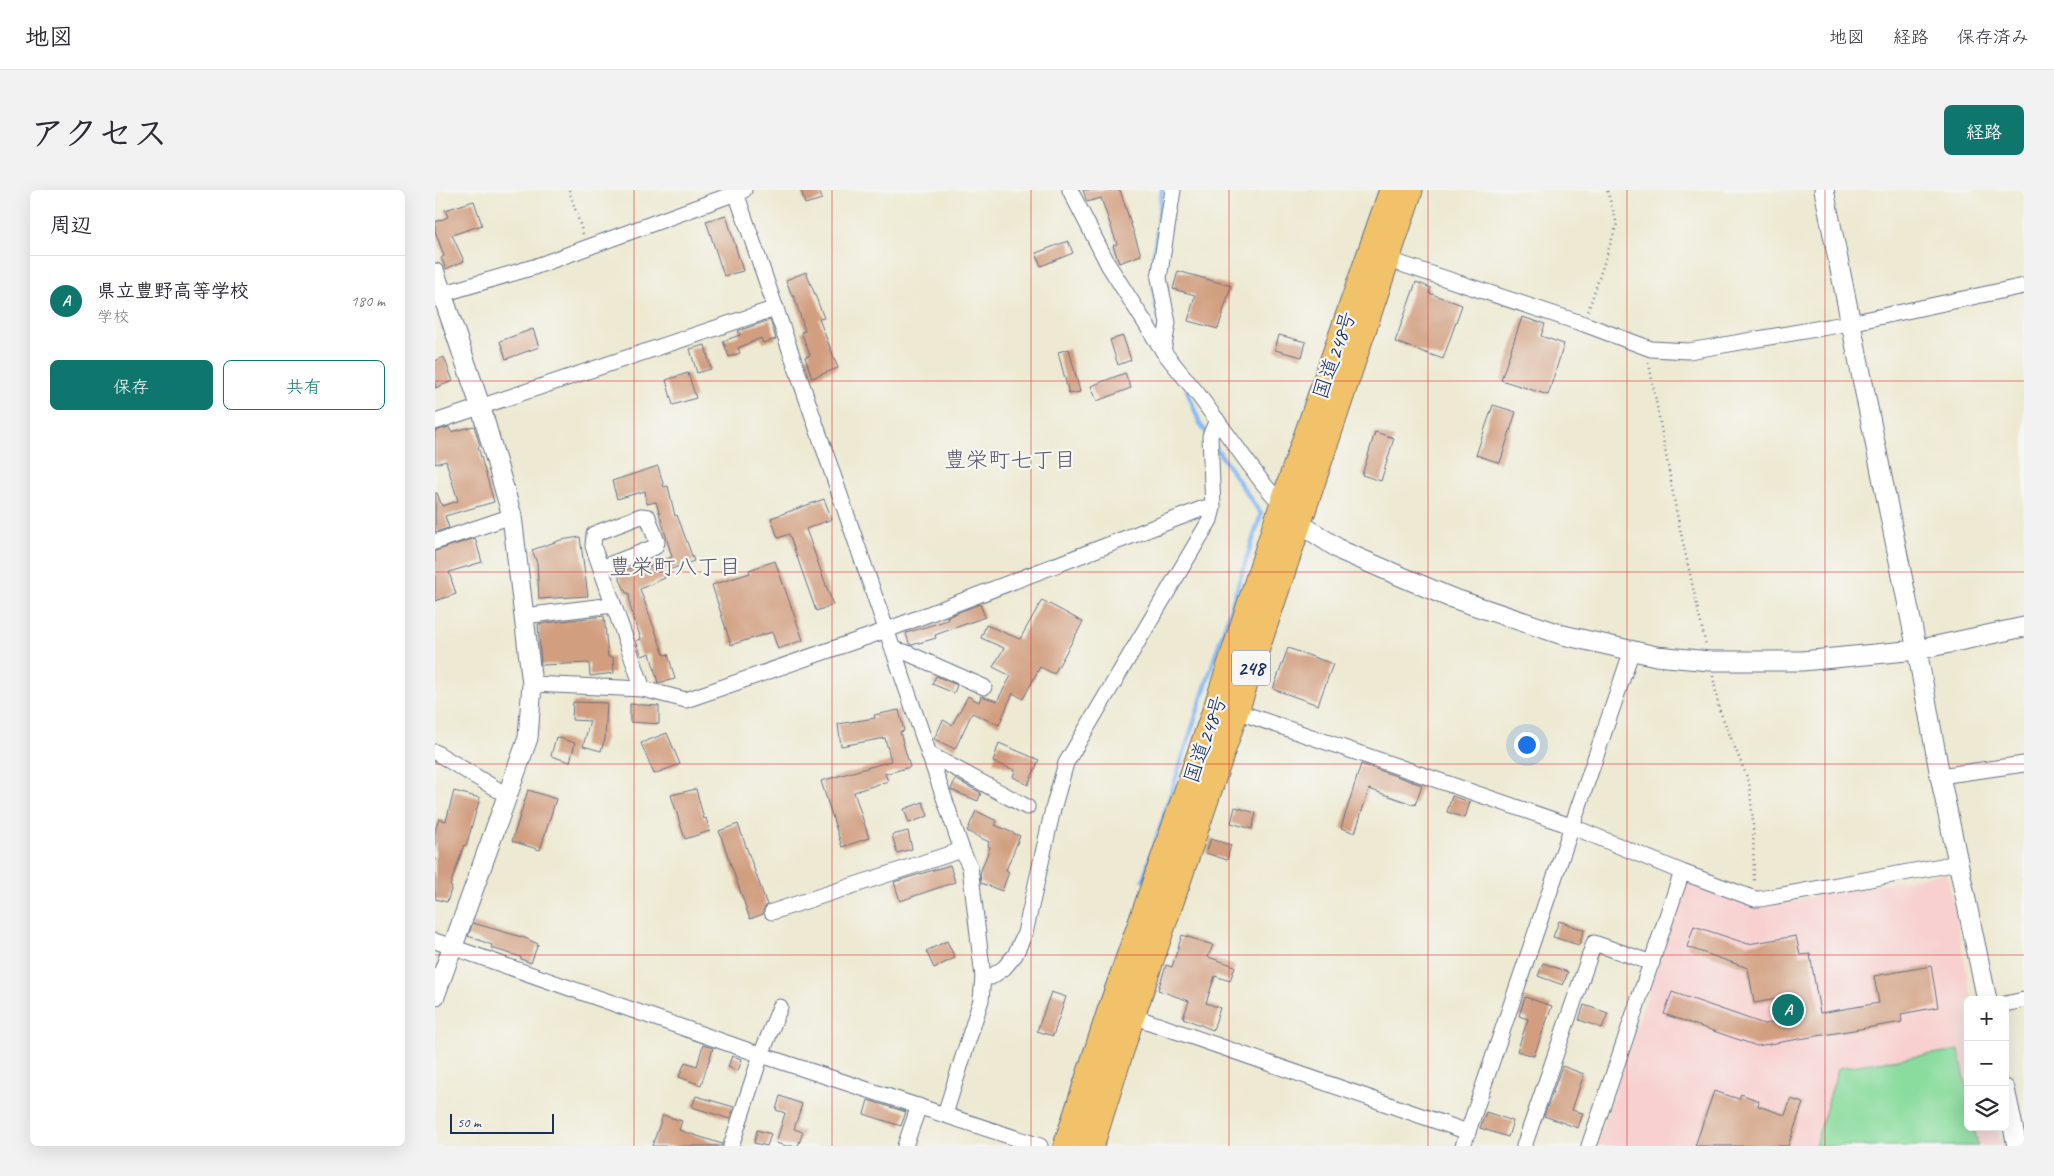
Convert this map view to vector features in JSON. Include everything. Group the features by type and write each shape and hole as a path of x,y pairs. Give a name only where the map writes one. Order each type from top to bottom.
{"highway":[{"name":"国道248号","path":"1091,1146 1132,1016 1236,711 1291,515 1393,190"},
{"name":"国道248号","path":"1066,1146 1109,1014 1216,708 1291,515 1410,190"}],"street":[{"path":"1070,190 1109,266 1163,351 1291,515 1342,551 1449,597 1563,635 1657,656 1709,661 1801,661 1917,650 2024,627"},
{"path":"1163,351 1168,323 1159,278 1173,190"},
{"path":"1824,190 1917,650 1940,776 1986,996"},
{"path":"439,295 534,267 739,191 775,308 895,650 962,850 970,867 983,977 981,1000 945,1114"},
{"path":"1386,259 1584,324 1651,349 1689,351 1850,323 2024,286"},
{"path":"435,273 439,295 481,408 512,516 532,684 528,738 508,796 443,944 435,996"},
{"path":"435,422 775,308"},
{"path":"983,977 991,977 1004,968 1015,954 1025,933 1053,809 1066,763 1210,520 1213,508 1210,436 1217,420"},
{"path":"532,684 643,690 686,700 887,630 1204,508 1213,508"},
{"path":"435,542 512,516"},
{"path":"601,568 643,690"},
{"path":"524,616 613,605"},
{"path":"895,650 905,652 984,687"},
{"path":"1132,1016 1465,1139 1632,650"},
{"path":"1236,711 1571,826 1682,872 1755,899 1958,863"},
{"path":"435,752 508,796"},
{"path":"929,754 1027,807"},
{"path":"1940,776 2024,764"},
{"path":"772,912 962,850"},
{"path":"1589,1146 1682,872"},
{"path":"1524,1146 1594,943 1652,963"},
{"path":"443,944 761,1055 1040,1146"},
{"path":"2009,1003 2024,1000"},
{"path":"731,1146 761,1055 780,1007"},
{"path":"905,1146 919,1106"},
{"path":"2009,1109 2017,1146"}],"path":[{"path":"569,190 588,247"},
{"path":"1584,324 1617,224 1607,190"},
{"path":"1651,349 1649,366 1678,520 1719,709 1749,782 1753,821 1755,899"}],"shaded area":[{"path":"1947,873 1971,996 1964,996 1964,1131 1998,1131 2001,1146 1596,1146 1685,885 1692,884 1758,906"}],"green space":[{"path":"1959,1050 1964,1074 1964,1131 1975,1131 1978,1146 1815,1146 1838,1068"}],"building":[{"path":"801,190 819,190 822,199 805,204"},
{"path":"1083,190 1120,190 1141,255 1119,263 1113,245 1117,244 1101,198 1087,202"},
{"path":"474,201 482,225 452,235 464,261 446,269 441,258 444,256 435,231 435,222 448,217 445,210"},
{"path":"726,215 743,271 724,276 706,221"},
{"path":"1068,241 1073,253 1041,266 1036,253"},
{"path":"1178,271 1231,286 1218,329 1188,321 1195,295 1173,289"},
{"path":"806,272 824,318 819,319 838,368 812,378 805,357 810,355 801,332 805,331 794,296 792,296 786,280"},
{"path":"1416,282 1431,288 1429,293 1462,305 1443,359 1395,342"},
{"path":"1522,317 1545,324 1541,336 1564,344 1548,395 1501,380"},
{"path":"770,320 776,339 763,343 761,338 738,348 740,353 729,357 723,341 740,335 738,331"},
{"path":"533,329 539,347 506,359 500,341"},
{"path":"1279,335 1306,342 1302,357 1275,350"},
{"path":"1123,336 1131,360 1118,365 1110,340"},
{"path":"705,345 711,369 697,373 690,349"},
{"path":"1069,349 1080,392 1069,394 1058,352"},
{"path":"444,357 453,381 435,388 435,361"},
{"path":"688,373 696,398 673,405 666,380"},
{"path":"1125,373 1131,388 1097,401 1091,386"},
{"path":"1493,405 1516,412 1500,463 1476,455"},
{"path":"474,426 494,502 445,516 449,528 435,532 435,493 437,493 442,506 458,501 446,461 435,464 435,431 449,427 451,432"},
{"path":"1375,432 1394,438 1381,481 1362,475"},
{"path":"658,466 664,487 668,486 675,516 677,515 694,561 663,572 665,578 640,589 664,655 668,654 675,679 658,683 650,653 642,656 636,641 641,639 630,606 629,593 626,593 617,573 634,567 636,572 672,557 656,502 647,504 645,491 617,499 612,481"},
{"path":"824,499 832,519 806,529 833,605 816,611 789,534 778,538 771,518"},
{"path":"580,537 588,596 539,599 537,563 532,550 561,540"},
{"path":"475,538 482,562 449,572 456,594 435,601 435,551"},
{"path":"775,561 803,640 778,649 772,632 731,645 712,585 750,573 749,570"},
{"path":"1042,600 1083,622 1054,674 1040,667 1023,699 1013,693 999,725 972,713 955,749 934,739 943,720 952,725 968,696 979,702 981,696 997,701 1011,676 993,667 1004,648 981,638 986,625 1020,639"},
{"path":"980,604 985,617 935,635 936,638 912,645 909,643 906,633 948,620 947,617"},
{"path":"604,616 608,657 613,657 614,673 590,676 589,663 541,665 538,624"},
{"path":"1288,648 1333,664 1318,705 1273,689"},
{"path":"936,676 957,685 954,693 932,684"},
{"path":"573,702 607,703 605,739 601,751 583,746 590,721 572,720"},
{"path":"630,704 659,706 659,724 630,722"},
{"path":"899,710 904,731 900,732 910,767 885,774 888,781 854,792 869,838 842,847 821,781 891,761 885,738 841,746 838,724 875,718 874,715"},
{"path":"667,733 680,764 654,774 641,743"},
{"path":"556,737 575,743 570,762 551,756"},
{"path":"999,743 1039,760 1028,785 1013,777 1015,770 993,762"},
{"path":"1361,764 1422,785 1415,805 1369,789 1355,833 1341,828"},
{"path":"955,779 981,793 978,801 951,790"},
{"path":"696,789 704,819 706,818 710,831 685,839 671,795"},
{"path":"528,790 556,799 540,850 512,841"},
{"path":"454,791 480,798 466,846 464,845 450,886 452,887 447,902 435,899 435,830 439,819 446,821"},
{"path":"1452,796 1470,802 1465,818 1447,812"},
{"path":"923,802 928,816 909,823 904,809"},
{"path":"1235,807 1256,813 1252,829 1231,823"},
{"path":"976,811 997,821 995,825 1020,836 1006,870 1009,872 1002,891 981,883 980,873 990,847 988,846 989,842 967,831"},
{"path":"738,824 767,905 763,910 763,914 750,919 719,831"},
{"path":"908,831 912,849 897,853 892,835"},
{"path":"1211,839 1231,845 1227,860 1206,853"},
{"path":"950,865 955,882 900,901 894,882"},
{"path":"1559,921 1584,930 1579,945 1553,937"},
{"path":"473,923 525,938 538,944 531,963 521,959 521,957 491,948 492,945 468,936"},
{"path":"1694,926 1748,944 1796,936 1800,955 1810,954 1820,1013 1879,1003 1874,976 1931,966 1938,1007 1901,1014 1902,1022 1757,1046 1664,1014 1672,992 1764,1024 1799,1018 1795,996 1754,1003 1748,968 1687,947"},
{"path":"1182,935 1213,945 1208,957 1235,966 1230,981 1215,976 1206,1003 1220,1008 1213,1030 1183,1018 1189,1001 1158,990 1166,965 1172,967"},
{"path":"947,941 955,958 934,968 926,951"},
{"path":"1543,963 1568,972 1563,985 1538,976"},
{"path":"1051,992 1066,997 1053,1036 1037,1031"},
{"path":"1525,997 1552,1006 1534,1056 1517,1051 1528,1019 1519,1016"},
{"path":"1584,1005 1608,1013 1602,1028 1579,1020"},
{"path":"703,1045 713,1048 701,1085 679,1077 685,1062 697,1066"},
{"path":"732,1056 742,1059 738,1071 728,1067"},
{"path":"1562,1066 1584,1074 1572,1110 1583,1113 1578,1128 1544,1116"},
{"path":"1714,1091 1739,1099 1741,1094 1759,1101 1758,1106 1785,1115 1791,1099 1803,1103 1788,1146 1695,1146"},
{"path":"696,1096 734,1107 730,1119 692,1107"},
{"path":"780,1096 802,1104 794,1129 803,1132 798,1146 786,1146 776,1143 785,1113 776,1110"},
{"path":"868,1100 906,1112 901,1126 864,1114"},
{"path":"1486,1112 1513,1121 1508,1137 1480,1128"},
{"path":"663,1115 682,1121 679,1130 722,1144 722,1146 652,1146"},
{"path":"757,1130 771,1134 767,1146 754,1143"}],"waterway":[{"path":"1153,278 1152,270 1162,190"},
{"path":"1154,288 1156,309 1161,322"},
{"path":"1187,390 1200,424 1208,435"},
{"path":"1143,880 1261,514 1216,448"}],"place":[{"name":"県立豊野高等学校","path":"1788,1010"}],"district":[{"name":"豊栄町七丁目","path":"1010,459"},
{"name":"豊栄町八丁目","path":"675,566"}]}
